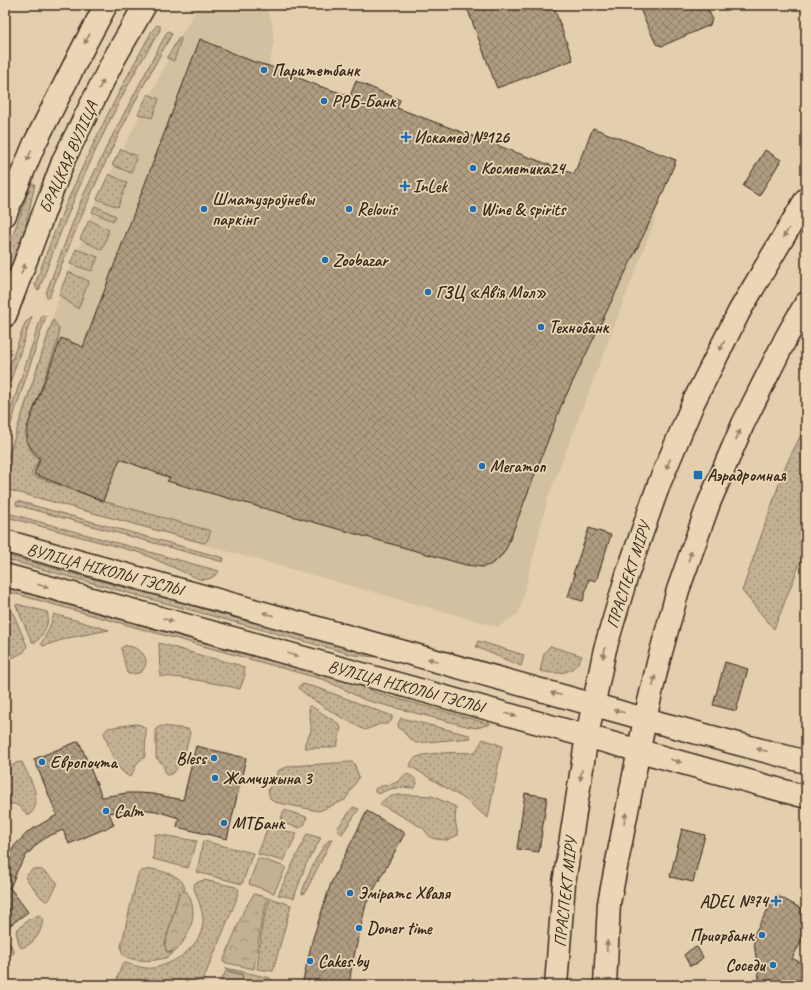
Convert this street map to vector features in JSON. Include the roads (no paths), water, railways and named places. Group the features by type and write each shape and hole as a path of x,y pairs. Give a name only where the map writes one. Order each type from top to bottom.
{"main road":[{"name":"БРАЦКАЯ ВУЛІЦА","path":"5,216 34,145 106,5"},
{"name":"БРАЦКАЯ ВУЛІЦА","path":"5,316 64,159 114,59 145,5"},
{"name":"ПРАСПЕКТ МІРУ","path":"556,985 564,883 587,736 605,649 625,581 662,477 694,401 740,310 806,199"},
{"path":"605,985 609,903 645,718 678,590 709,503 743,424 787,336 806,303"},
{"name":"ВУЛІЦА НІКОЛЫ ТЭСЛЫ","path":"5,541 806,762"},
{"name":"ВУЛІЦА НІКОЛЫ ТЭСЛЫ","path":"5,575 806,797"}],"place":[{"name":"Паритетбанк","path":"264,70"},
{"name":"РРБ-Банк","path":"324,101"},
{"name":"Искамед №126","path":"406,137"},
{"name":"Косметика24","path":"473,168"},
{"name":"InLek","path":"405,186"},
{"name":"Шматузроўневы паркінг","path":"204,209"},
{"name":"Relouis","path":"349,209"},
{"name":"Wine & spirits","path":"473,209"},
{"name":"Zoobazar","path":"325,260"},
{"name":"ГЗЦ «Авія Мол»","path":"428,292"},
{"name":"Технобанк","path":"541,327"},
{"name":"Мегатоп","path":"482,466"},
{"name":"Аэрадромная","path":"698,475"},
{"name":"Bless","path":"214,758"},
{"name":"Европочта","path":"42,762"},
{"name":"Жамчужына 3","path":"215,778"},
{"name":"Calm","path":"106,811"},
{"name":"МТБанк","path":"224,823"},
{"name":"Эміратс Хваля","path":"350,893"},
{"name":"ADEL №74","path":"776,901"},
{"name":"Doner time","path":"359,928"},
{"name":"Приорбанк","path":"762,935"},
{"name":"Cakes.by","path":"310,961"},
{"name":"Соседи","path":"773,965"}]}
